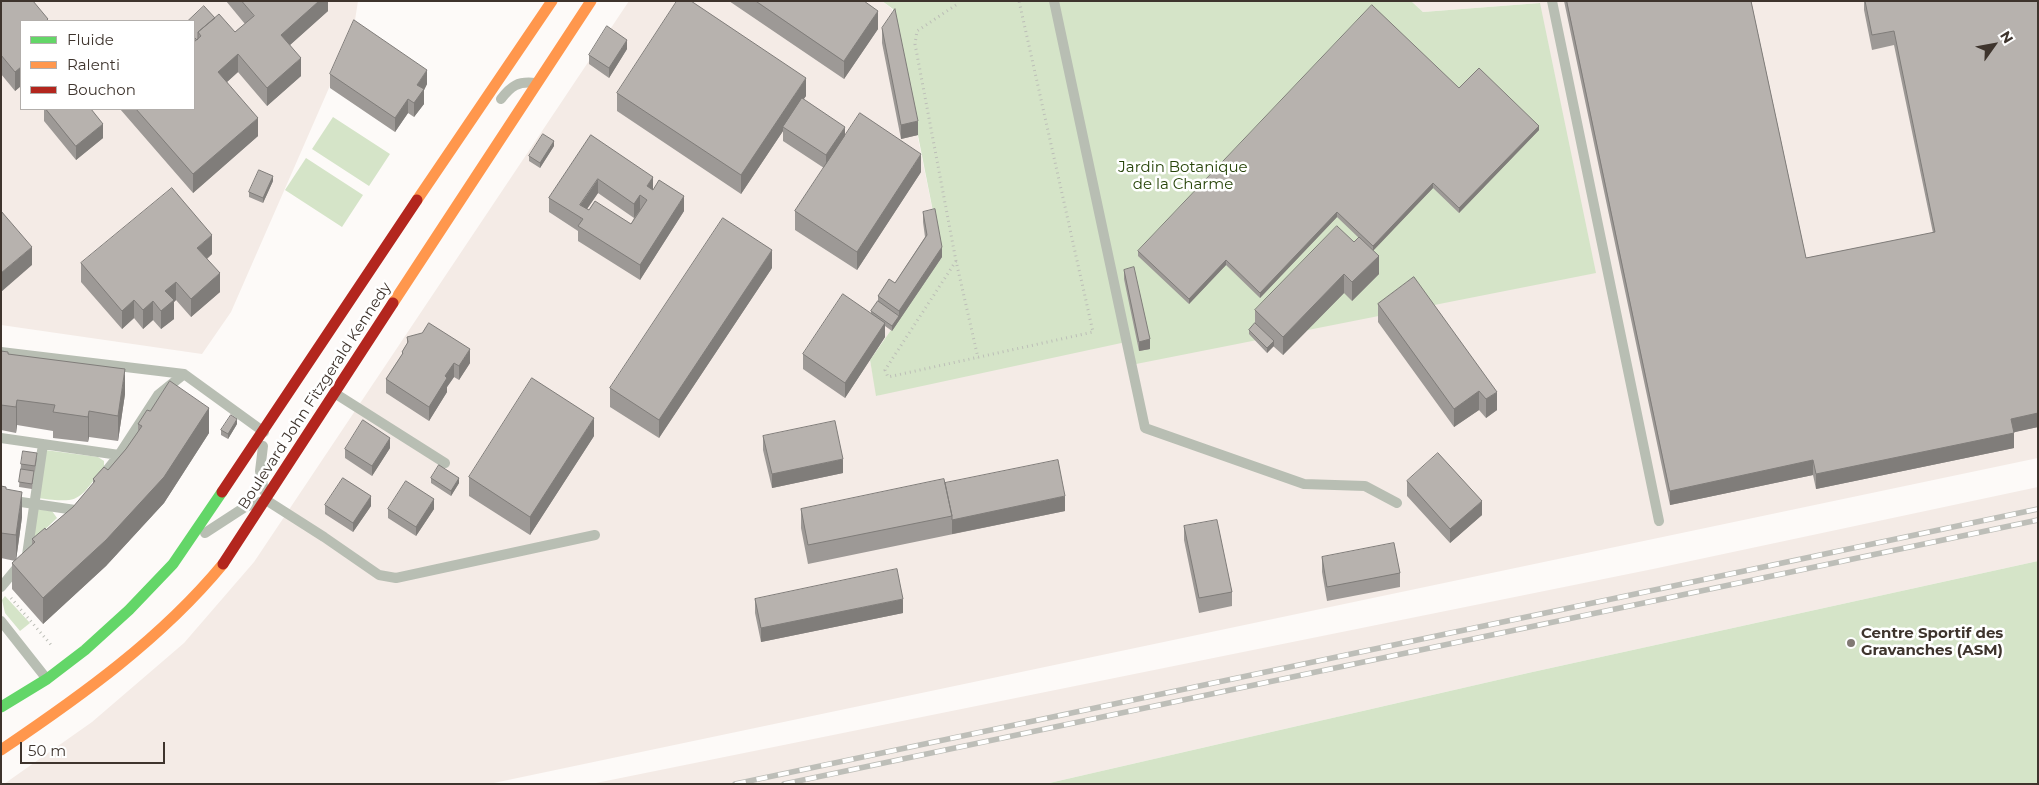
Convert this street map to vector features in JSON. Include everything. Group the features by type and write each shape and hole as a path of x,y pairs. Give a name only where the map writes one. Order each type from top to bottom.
{"main road":[{"name":"Boulevard John Fitzgerald Kennedy","path":"1,707 47,679 67,663 128,610 173,564 264,432 405,218 462,137 552,1"},
{"name":"Boulevard John Fitzgerald Kennedy","path":"1,750 60,710 165,627 222,565 591,1"}],"lane":[{"path":"1054,1 1145,428 1304,484 1365,486 1397,503"},
{"path":"1552,1 1659,521"},
{"path":"496,105 508,90 522,81 538,83"},
{"path":"462,137 476,131"},
{"path":"1,352 184,374 264,432 260,471 266,500 379,575 396,578 595,535"},
{"path":"94,486 119,455 158,396 184,374"},
{"path":"335,393 445,463"},
{"path":"1,438 119,455"},
{"path":"27,555 43,444"},
{"path":"1,499 75,509"},
{"path":"188,543 245,507 266,500"},
{"path":"4,590 27,555 40,542"},
{"path":"1,621 47,679"}],"path":[{"path":"956,261 885,370 888,377 1093,332 1019,1"},
{"path":"956,5 917,32 915,44 956,261 978,358"},
{"path":"4,590 67,663"}],"shaded area":[{"path":"1,1 358,1 353,33 231,312 202,354 1,325"},
{"path":"629,1 882,1 892,9 942,257 870,360 877,396 1540,3 1423,12 1411,1 2038,1 2038,458 489,784 4,784 92,722 184,643 254,562"},
{"path":"2038,487 2038,561 1528,673 1045,784 591,784 1653,569"}],"green space":[{"name":"Jardin Botanique de la Charme","path":"882,1 1411,1 1423,12 1540,3 1596,273 1131,365 1126,342 876,396 870,360 942,257 893,9"},
{"path":"333,117 390,154 369,186 312,149"},
{"path":"306,158 363,195 342,227 285,190"},
{"path":"45,450 98,457 104,461 104,467 89,487 78,497 71,500 38,498"},
{"path":"36,509 52,511 57,518 32,542"},
{"name":"Centre Sportif des Gravanches (ASM)","path":"2038,561 2038,784 1045,784 1528,673"},
{"path":"5,596 30,623 20,631 5,613 2,600"}],"building":[{"path":"1,1 33,1 48,19 20,20 20,68 15,72 1,55"},
{"path":"242,1 319,1 281,35 301,58 267,88 238,54 218,72 258,118 193,174 137,110 195,110 195,41 201,36 198,32 219,14 235,32 254,16"},
{"path":"677,1 691,1 806,78 741,175 617,93"},
{"path":"756,1 864,1 878,11 844,61"},
{"path":"1567,1 1751,1 1806,258 1935,232 1894,31 1872,35 1865,1 2038,1 2038,413 2011,419 2014,433 1816,474 1813,460 1670,491"},
{"path":"1372,5 1459,88 1479,68 1539,126 1459,208 1433,183 1373,246 1337,212 1260,293 1226,260 1189,299 1138,251"},
{"path":"204,6 215,18 198,32 197,40 195,38 195,20 189,20"},
{"path":"895,9 918,121 901,125 882,28"},
{"path":"354,20 427,70 417,85 424,89 414,103 408,99 395,118 330,74"},
{"path":"607,26 627,40 609,68 589,55"},
{"path":"802,98 845,127 826,155 783,127"},
{"path":"47,110 92,110 103,124 76,146"},
{"path":"860,113 921,154 857,252 795,211"},
{"path":"543,134 554,141 540,163 529,156"},
{"path":"591,135 653,177 647,186 653,190 659,180 684,196 640,265 578,226 583,219 549,198","holes":["598,179 634,204 640,195 647,200 631,224 595,201 589,210 580,205"]},
{"path":"259,170 273,176 263,198 249,192"},
{"path":"172,188 212,235 197,248 220,273 191,299 176,282 165,291 174,300 161,311 153,301 143,310 134,300 122,311 81,263"},
{"path":"935,209 942,247 899,311 878,296 889,279 895,283 927,235 923,212"},
{"path":"1,211 32,247 1,273"},
{"path":"723,218 772,250 659,420 610,388"},
{"path":"1337,226 1354,242 1359,237 1379,256 1352,282 1344,274 1283,337 1255,310"},
{"path":"1134,267 1150,339 1139,342 1124,270"},
{"path":"1414,277 1497,392 1486,399 1479,391 1454,409 1378,304"},
{"path":"843,294 885,323 845,383 803,354"},
{"path":"878,301 899,316 892,326 871,311"},
{"path":"429,323 470,349 459,366 454,363 429,407 386,379 403,353 408,342 407,337 422,333"},
{"path":"1255,323 1274,341 1267,348 1249,330"},
{"path":"1,351 8,352 8,354 125,369 118,416 89,411 88,417 53,412 55,405 17,400 16,407 1,405"},
{"path":"532,378 594,418 530,517 469,477"},
{"path":"170,381 209,408 164,477 106,540 43,598 12,563 35,542 32,539 45,528 46,530 73,507 104,467 108,470 126,449 142,426 138,424 147,410 150,411"},
{"path":"231,415 237,419 228,434 221,430"},
{"path":"363,420 390,438 372,466 345,449"},
{"path":"835,421 843,459 772,474 763,436"},
{"path":"23,451 37,453 35,466 21,464"},
{"path":"1438,453 1482,501 1450,529 1407,481"},
{"path":"1058,460 1065,496 952,520 945,483"},
{"path":"439,465 459,478 451,491 431,478"},
{"path":"21,469 34,471 32,484 19,482"},
{"path":"343,478 371,496 353,523 325,505"},
{"path":"944,479 952,516 808,545 801,509"},
{"path":"406,481 434,499 416,527 388,509"},
{"path":"1,486 6,487 6,489 22,492 16,535 1,533"},
{"path":"1217,520 1232,592 1199,598 1184,526"},
{"path":"1394,543 1400,573 1327,587 1322,557"},
{"path":"897,569 903,599 761,628 755,599"}],"railway":[{"path":"735,784 2038,509"},
{"path":"784,784 2038,520"}],"traffic: fast":[{"path":"1,707 47,679 85,650 129,610 173,564 222,492"}],"traffic: slow":[{"path":"417,200 552,1"},
{"path":"393,303 591,1"},
{"path":"1,750 61,709 147,642 199,591 223,564"}],"traffic: jam":[{"path":"222,492 417,200"},
{"path":"223,564 393,303"}],"place":[{"name":"Centre Sportif des Gravanches (ASM)","path":"1851,643"}]}
